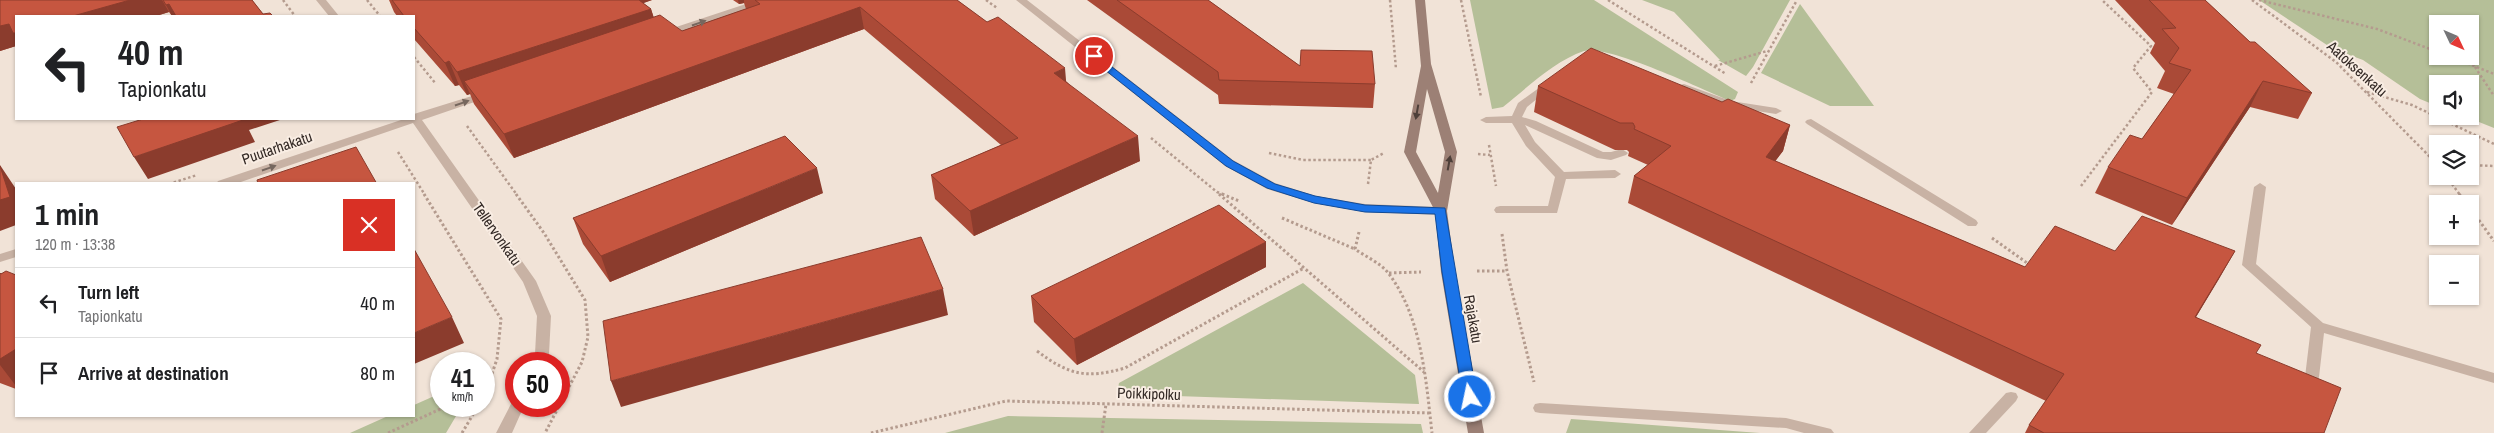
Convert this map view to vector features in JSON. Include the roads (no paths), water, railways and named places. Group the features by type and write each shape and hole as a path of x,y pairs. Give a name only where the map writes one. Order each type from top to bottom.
{"main road":[{"name":"Rajakatu","path":"1420,0 1426,64 1451,152 1441,211 1448,272 1476,433"},
{"name":"Rajakatu","path":"1426,64 1410,152 1441,211"}],"street":[{"path":"320,0 333,15"},
{"path":"657,37 768,0"},
{"path":"1021,0 1229,163 1271,186 1314,199 1365,208 1441,211"},
{"path":"1516,119 1522,105 1561,75"},
{"path":"1676,84 1729,104 1776,111"},
{"name":"Puutarhakatu","path":"415,118 500,90"},
{"name":"Tellervonkatu","path":"415,118 529,281 544,316 542,352"},
{"path":"1516,119 1530,144 1560,176 1615,174"},
{"path":"1486,120 1516,119 1532,123 1601,155 1611,156 1622,153"},
{"name":"Puutarhakatu","path":"228,182 409,120"},
{"path":"1811,122 1972,223"},
{"path":"1500,210 1553,210 1560,176"},
{"path":"2260,187 2249,265 2318,326 2494,378"},
{"path":"0,258 15,253"},
{"path":"2312,377 2318,326"},
{"path":"1977,433 2011,397"},
{"path":"1540,408 1786,423 1826,433"},
{"path":"504,433 512,417"}]}
